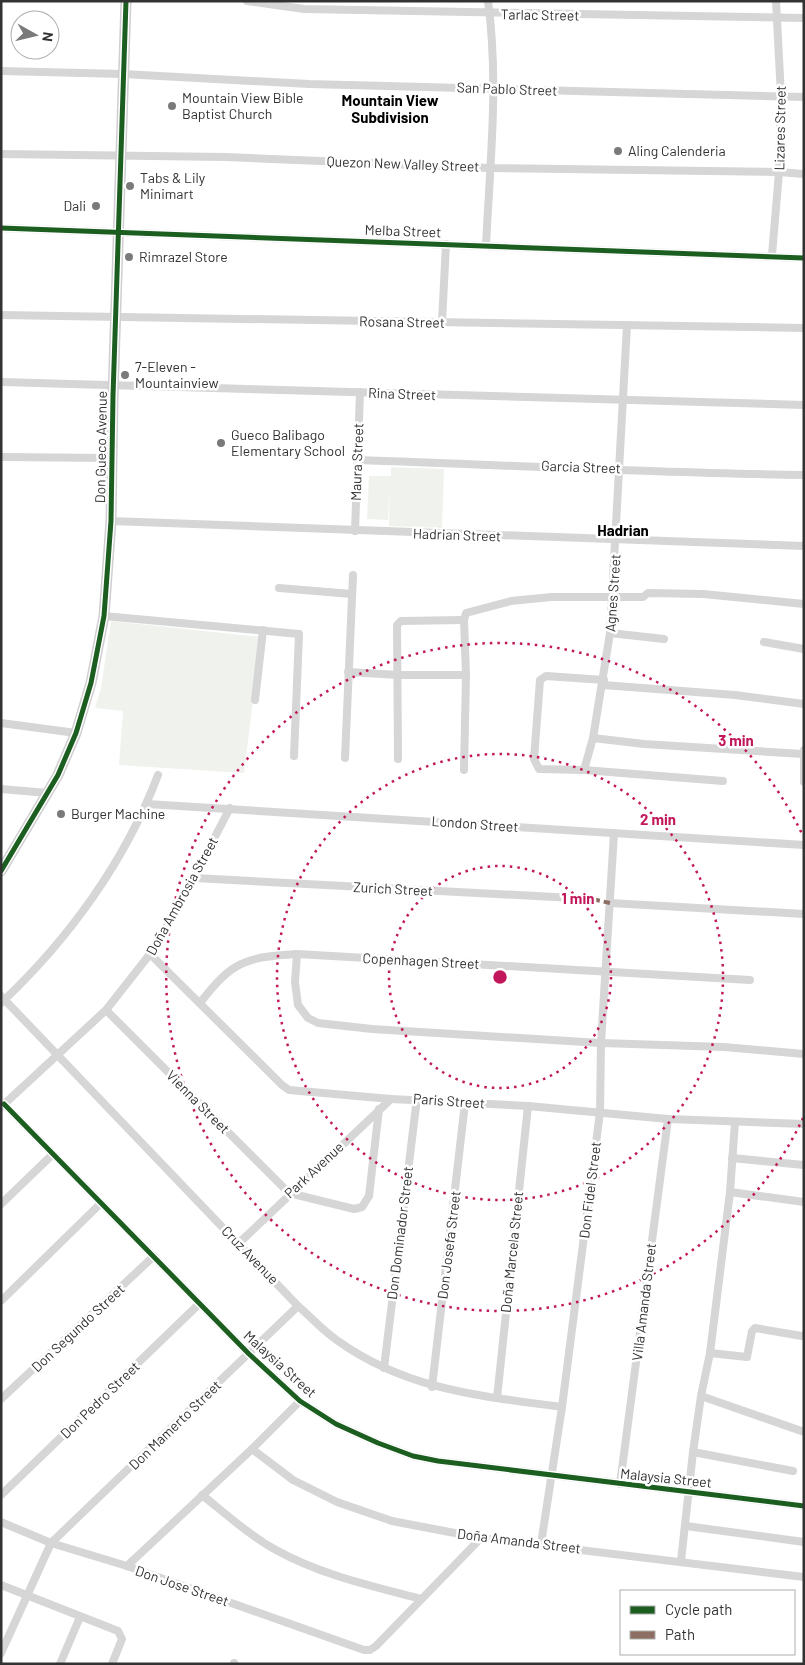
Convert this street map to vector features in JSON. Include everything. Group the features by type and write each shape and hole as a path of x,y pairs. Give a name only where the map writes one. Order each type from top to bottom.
{"main road":[{"name":"Don Gueco Avenue","path":"1,871 48,793 76,734 92,683 104,616 111,521 113,385 126,1"}],"street":[{"name":"Tarlac Street","path":"247,1 304,9 490,14 804,18"},
{"path":"486,244 493,88 488,1"},
{"name":"Lizares Street","path":"772,256 779,172 781,96 776,1"},
{"name":"San Pablo Street","path":"1,71 123,74 309,84 804,97"},
{"name":"Quezon New Valley Street","path":"1,154 120,155 489,168 779,172 804,174"},
{"name":"Melba Street","path":"1,228 486,244 804,258"},
{"path":"442,322 446,244"},
{"name":"Rosana Street","path":"1,315 804,328"},
{"name":"Agnes Street","path":"584,770 593,738 604,683 610,633 617,540 622,400 627,325"},
{"name":"Rina Street","path":"1,382 804,405"},
{"name":"Maura Street","path":"355,531 360,392"},
{"path":"1,457 111,458"},
{"name":"Garcia Street","path":"357,460 619,468 684,474 804,475"},
{"name":"Hadrian Street","path":"111,521 804,546"},
{"path":"345,758 353,575"},
{"path":"279,588 352,594"},
{"path":"464,770 466,675 464,620 466,613 511,601 551,597 643,597 648,593 704,594 804,604"},
{"path":"104,616 296,633 300,636 294,756"},
{"path":"398,759 399,623 464,620"},
{"path":"255,700 263,630"},
{"path":"610,633 664,639"},
{"path":"764,642 804,649"},
{"path":"348,672 399,675 466,675"},
{"path":"723,781 584,770 540,769 535,764 540,680 546,676 735,695 804,704"},
{"path":"1,723 76,734"},
{"path":"593,738 644,744 803,752 804,782"},
{"path":"3,1000 52,951 92,898 124,848 147,804 158,775"},
{"path":"1,789 48,793"},
{"name":"London Street","path":"147,804 804,846"},
{"name":"Doña Ambrosia Street","path":"3,1106 106,1010 150,954 194,878 230,808"},
{"name":"Don Fidel Street","path":"540,1544 562,1407 600,1112 601,1043 614,833"},
{"name":"Zurich Street","path":"194,878 592,899"},
{"path":"610,903 804,914"},
{"name":"Paris Street","path":"150,954 289,1090 391,1099 417,1098 465,1103 528,1106 668,1119 804,1124"},
{"path":"297,954 295,982 298,1005 308,1018 318,1023 601,1043 724,1047 804,1054"},
{"name":"Copenhagen Street","path":"200,1003 212,986 239,964 250,958 297,954 750,980"},
{"name":"Cruz Avenue","path":"3,1000 298,1306 337,1341 384,1368 432,1387 562,1407"},
{"name":"Vienna Street","path":"106,1010 289,1193"},
{"name":"Don Dominador Street","path":"384,1368 417,1098"},
{"name":"Park Avenue","path":"239,1243 289,1193 391,1099"},
{"name":"Don Josefa Street","path":"432,1387 465,1103"},
{"name":"Malaysia Street","path":"3,1106 154,1256 249,1354 300,1401 336,1424 414,1456 438,1461 620,1484 689,1490 804,1506"},
{"name":"Doña Marcela Street","path":"496,1398 528,1106"},
{"path":"289,1193 354,1209 362,1207 369,1196 379,1109"},
{"name":"Villa Amanda Street","path":"620,1484 668,1119"},
{"path":"681,1561 693,1452 701,1396 710,1353 730,1192 735,1122"},
{"path":"1,1204 52,1154"},
{"path":"732,1158 804,1165"},
{"path":"730,1192 804,1202"},
{"path":"1,1300 100,1204"},
{"name":"Don Segundo Street","path":"1,1399 154,1256"},
{"name":"Don Pedro Street","path":"1,1495 199,1304"},
{"name":"Don Mamerto Street","path":"51,1543 298,1306"},
{"path":"710,1353 747,1357 752,1331 755,1328 802,1336"},
{"path":"701,1396 804,1432"},
{"path":"127,1566 252,1449 300,1401"},
{"name":"Doña Amanda Street","path":"252,1449 293,1480 337,1502 392,1521 481,1538 804,1577"},
{"path":"693,1452 793,1471"},
{"path":"202,1495 246,1531 277,1550 310,1566 354,1581 421,1599 481,1538"},
{"name":"Don Jose Street","path":"1,1522 51,1543 127,1566 364,1650 370,1650 376,1646 421,1599"},
{"path":"686,1526 804,1542"},
{"path":"1,1653 51,1543"},
{"path":"1,1585 121,1634 122,1639 112,1664"},
{"path":"60,1664 80,1617"}],"shaded area":[{"path":"391,467 444,469 442,528 389,526 390,490 388,520 367,519 369,476 391,476"},
{"path":"111,621 261,637 244,773 119,765 123,711 95,708 101,688"}],"marked path":[{"path":"592,899 610,903"}],"cycle path":[{"path":"1,871 58,775 76,733 91,683 104,616 111,521 113,396 126,1"},
{"path":"1,228 804,258"},
{"path":"4,1104 249,1354 300,1401 336,1424 413,1456 438,1461 804,1506"}],"place":[{"name":"Mountain View Bible Baptist Church","path":"172,106"},
{"name":"Aling Calenderia","path":"618,151"},
{"name":"Tabs & Lily Minimart","path":"130,186"},
{"name":"Dali","path":"96,206"},
{"name":"Rimrazel Store","path":"129,257"},
{"name":"7-Eleven - Mountainview","path":"125,375"},
{"name":"Gueco Balibago Elementary School","path":"221,443"},
{"name":"Burger Machine","path":"61,814"}],"district":[{"name":"Mountain View Subdivision","path":"390,110"},
{"name":"Hadrian","path":"623,531"}]}
